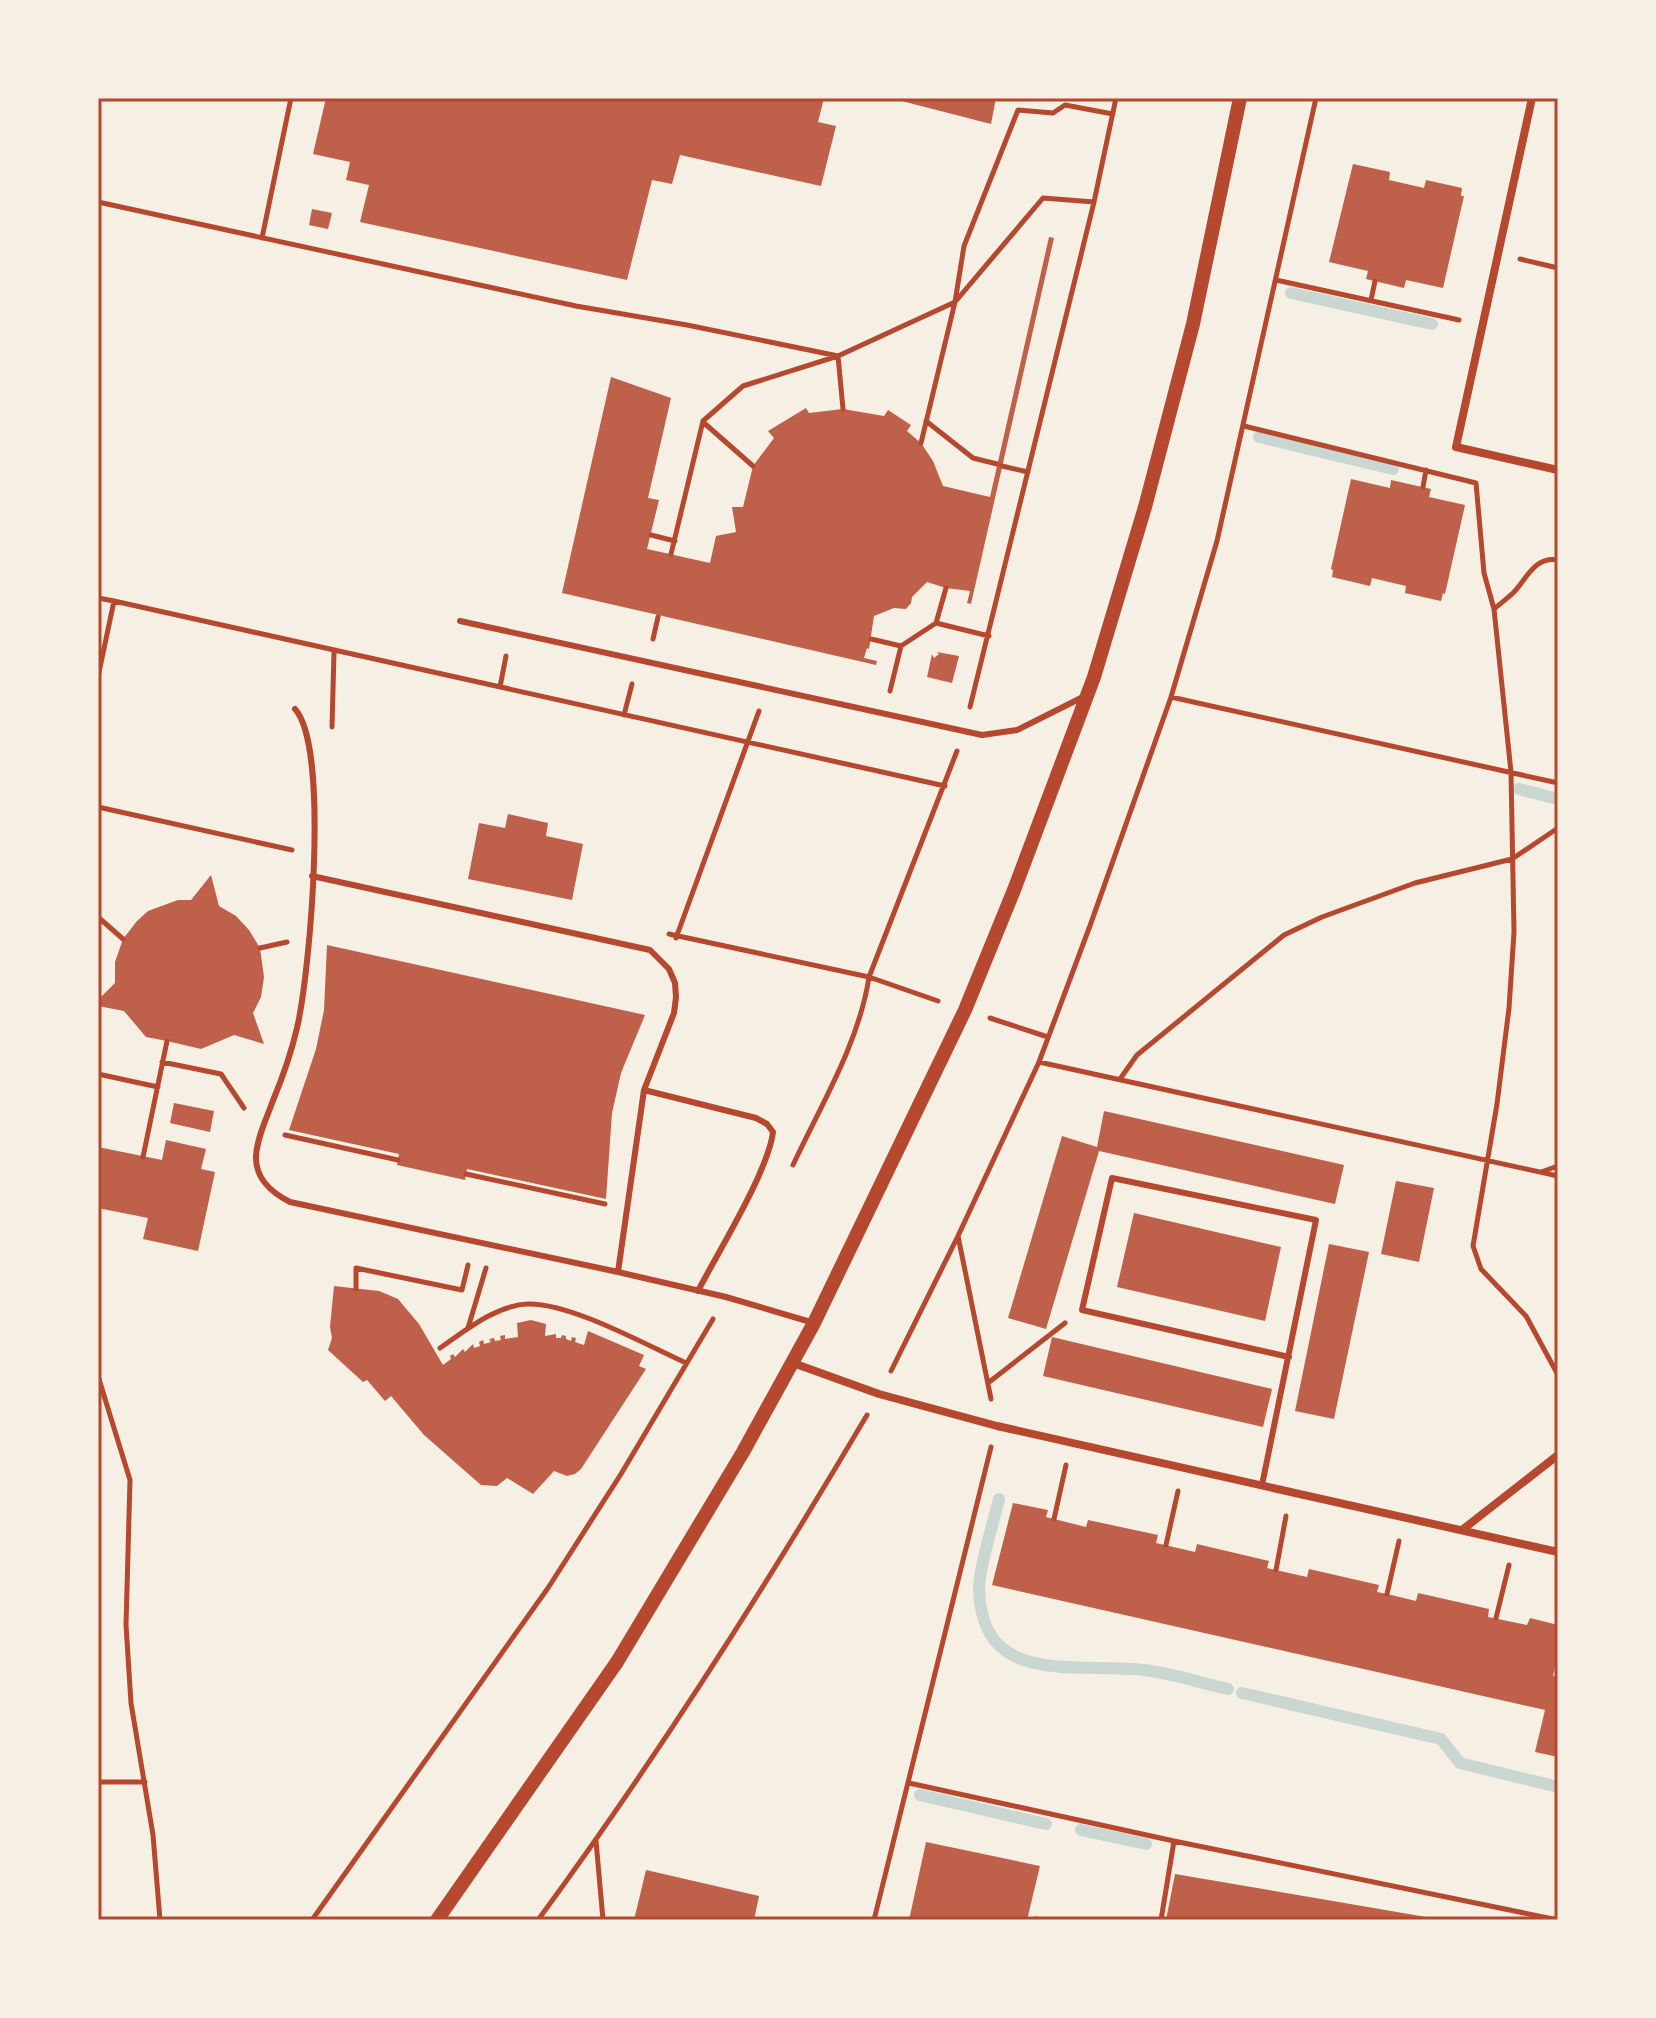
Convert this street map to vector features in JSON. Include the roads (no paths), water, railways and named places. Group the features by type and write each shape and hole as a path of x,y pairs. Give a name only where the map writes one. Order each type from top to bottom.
{"street":[{"path":"437,1920 617,1662 684,1552 814,1323 965,1010 1087,695 1145,507 1193,324 1240,98"},
{"path":"1532,98 1456,447 1558,470"},
{"path":"793,1363 879,1394 997,1426 1558,1552"},
{"path":"1462,1530 1558,1455"}],"lane":[{"path":"460,621 964,733 982,735 1017,730 1087,695"},
{"path":"295,709 301,716 312,761 312,876 304,990 287,1064 261,1132 256,1157 258,1171 275,1194 290,1202 726,1297 814,1323"},
{"path":"312,876 650,950 669,969 675,983 674,1013 644,1090 618,1272"},
{"path":"644,1090 756,1118 773,1132 756,1179 698,1291"},
{"path":"1262,1485 1289,1357 1316,1220 1112,1178 1082,1310 1289,1357"}],"waterway":[{"path":"1291,293 1432,324"},
{"path":"1259,437 1393,469"},
{"path":"1519,789 1558,799"},
{"path":"999,1499 979,1588 984,1620 996,1642 1014,1656 1036,1664 1144,1670 1228,1689"},
{"path":"1242,1693 1441,1739 1460,1763 1558,1787"},
{"path":"920,1795 1046,1824"},
{"path":"1081,1830 1146,1844"}]}
